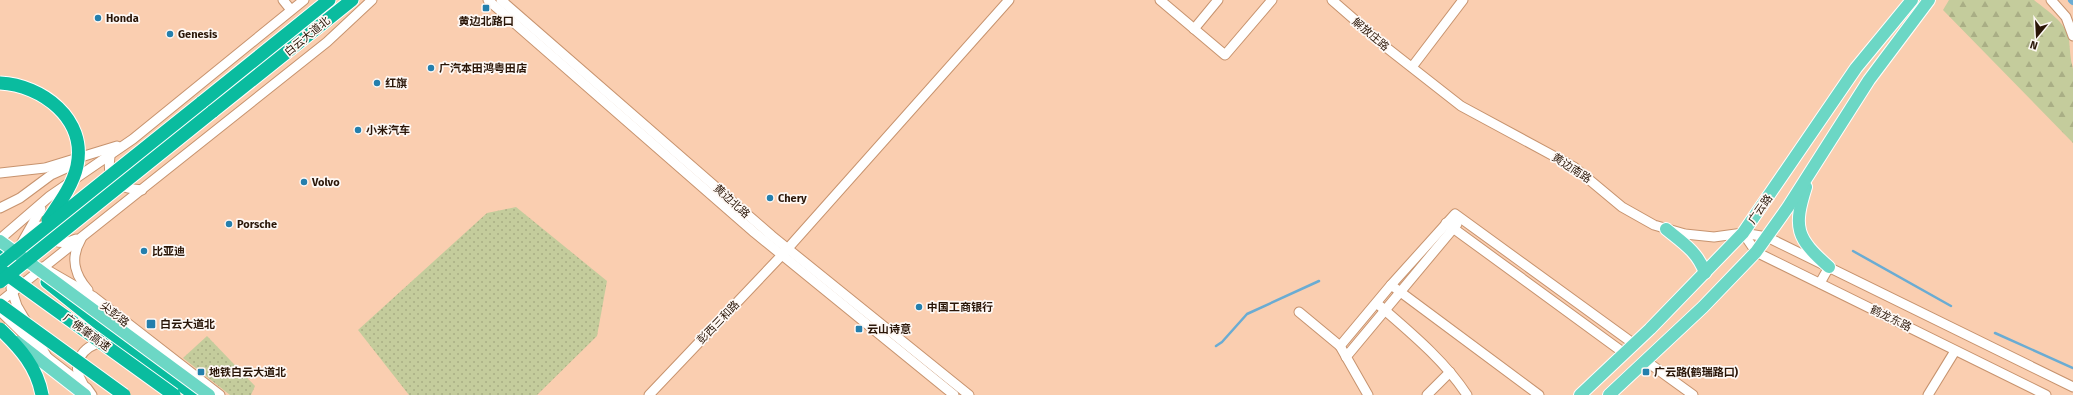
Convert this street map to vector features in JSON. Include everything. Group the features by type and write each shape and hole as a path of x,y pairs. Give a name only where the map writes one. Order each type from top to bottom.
{"highway":[{"name":"白云大道北","path":"0,264 329,0"},
{"name":"白云大道北","path":"0,282 352,0"},
{"path":"0,83 23,86 46,97 66,117 75,139 78,162 75,173 57,206 34,236"},
{"path":"0,250 41,278 135,351 195,395"},
{"name":"广佛肇高速","path":"0,270 174,395"},
{"path":"0,305 124,395"},
{"path":"0,329 22,352 30,363 38,379 42,395"}],"main road":[{"name":"广云路","path":"1580,395 1650,329 1743,233 1856,68 1912,0"},
{"name":"广云路","path":"1609,395 1720,290 1756,252 1811,171 1869,80 1929,0"},
{"path":"1794,160 1811,171 1799,209 1798,223 1805,242 1812,252 1829,267"},
{"path":"1666,228 1694,252 1701,262 1705,273"},
{"path":"0,240 209,395"},
{"path":"1650,329 1656,327 1662,330 1666,334 1668,340"},
{"path":"0,329 88,393"}],"street":[{"path":"283,0 291,10"},
{"path":"0,240 50,196 108,153 133,139 304,0"},
{"path":"0,302 326,42 372,0"},
{"name":"黄边北路","path":"488,0 542,49 954,395"},
{"name":"黄边北路","path":"501,0 784,252 969,395"},
{"name":"彭西三和路","path":"649,395 784,252 1009,0"},
{"path":"1194,29 1218,0"},
{"path":"1163,1 1225,55 1272,0"},
{"name":"解放庄路","path":"1332,0 1372,36 1412,67"},
{"path":"1412,67 1463,0"},
{"path":"2051,0 2066,17 2073,36"},
{"name":"黄边南路","path":"1412,67 1461,106 1574,167 1622,207 1654,225 1684,234 1714,237 1743,233 1767,237"},
{"path":"108,153 111,178 116,183 128,189 142,190"},
{"path":"0,173 45,168 108,153"},
{"path":"0,208 20,198 51,175 108,153"},
{"path":"50,196 42,210 39,222 44,235 53,241 63,243 70,242 83,236"},
{"path":"47,357 17,306 12,290 11,279 15,259 23,238 50,196"},
{"path":"1346,357 1400,292 1450,226 1455,214 1634,344"},
{"path":"1340,346 1391,285 1450,226"},
{"path":"1450,226 1624,353"},
{"name":"鹤龙东路","path":"1743,233 1756,252 2046,395"},
{"path":"83,236 75,253 75,269 80,280 94,298"},
{"name":"鹤龙东路","path":"1767,237 2073,388"},
{"name":"尖彭路","path":"0,250 21,256 54,273 94,298 220,395"},
{"path":"1820,283 1829,267"},
{"path":"1391,285 1539,395"},
{"path":"1376,303 1450,372 1467,395"},
{"path":"0,311 47,357 88,393 96,395"},
{"path":"1299,312 1340,346 1368,395"},
{"path":"0,332 47,357"},
{"path":"88,393 79,377 78,366 83,353 91,345 105,341 135,351"},
{"path":"1928,395 1955,351"},
{"path":"1646,361 1693,395"},
{"path":"1427,395 1450,372"}],"green space":[{"path":"1949,0 2034,0 2060,22 2069,39 2073,69 2073,143 1943,10"},
{"path":"516,207 607,281 597,336 537,395 409,395 358,330 487,213"},
{"path":"207,336 255,386 251,395 230,395 183,358"}],"waterway":[{"path":"1853,251 1951,306"},
{"path":"1216,346 1222,342 1247,314 1319,281"},
{"path":"1995,333 2073,368"}],"place":[{"name":"黄边北路口","path":"486,8"},
{"name":"Honda","path":"98,18"},
{"name":"Genesis","path":"170,34"},
{"name":"广汽本田鸿粤田店","path":"431,68"},
{"name":"红旗","path":"377,83"},
{"name":"小米汽车","path":"358,130"},
{"name":"Volvo","path":"304,182"},
{"name":"Chery","path":"770,198"},
{"name":"Porsche","path":"229,224"},
{"name":"比亚迪","path":"144,251"},
{"name":"中国工商银行","path":"919,307"},
{"name":"白云大道北","path":"151,324"},
{"name":"云山诗意","path":"859,329"},
{"name":"地铁白云大道北","path":"201,372"},
{"name":"广云路(鹤瑞路口)","path":"1646,372"}]}
